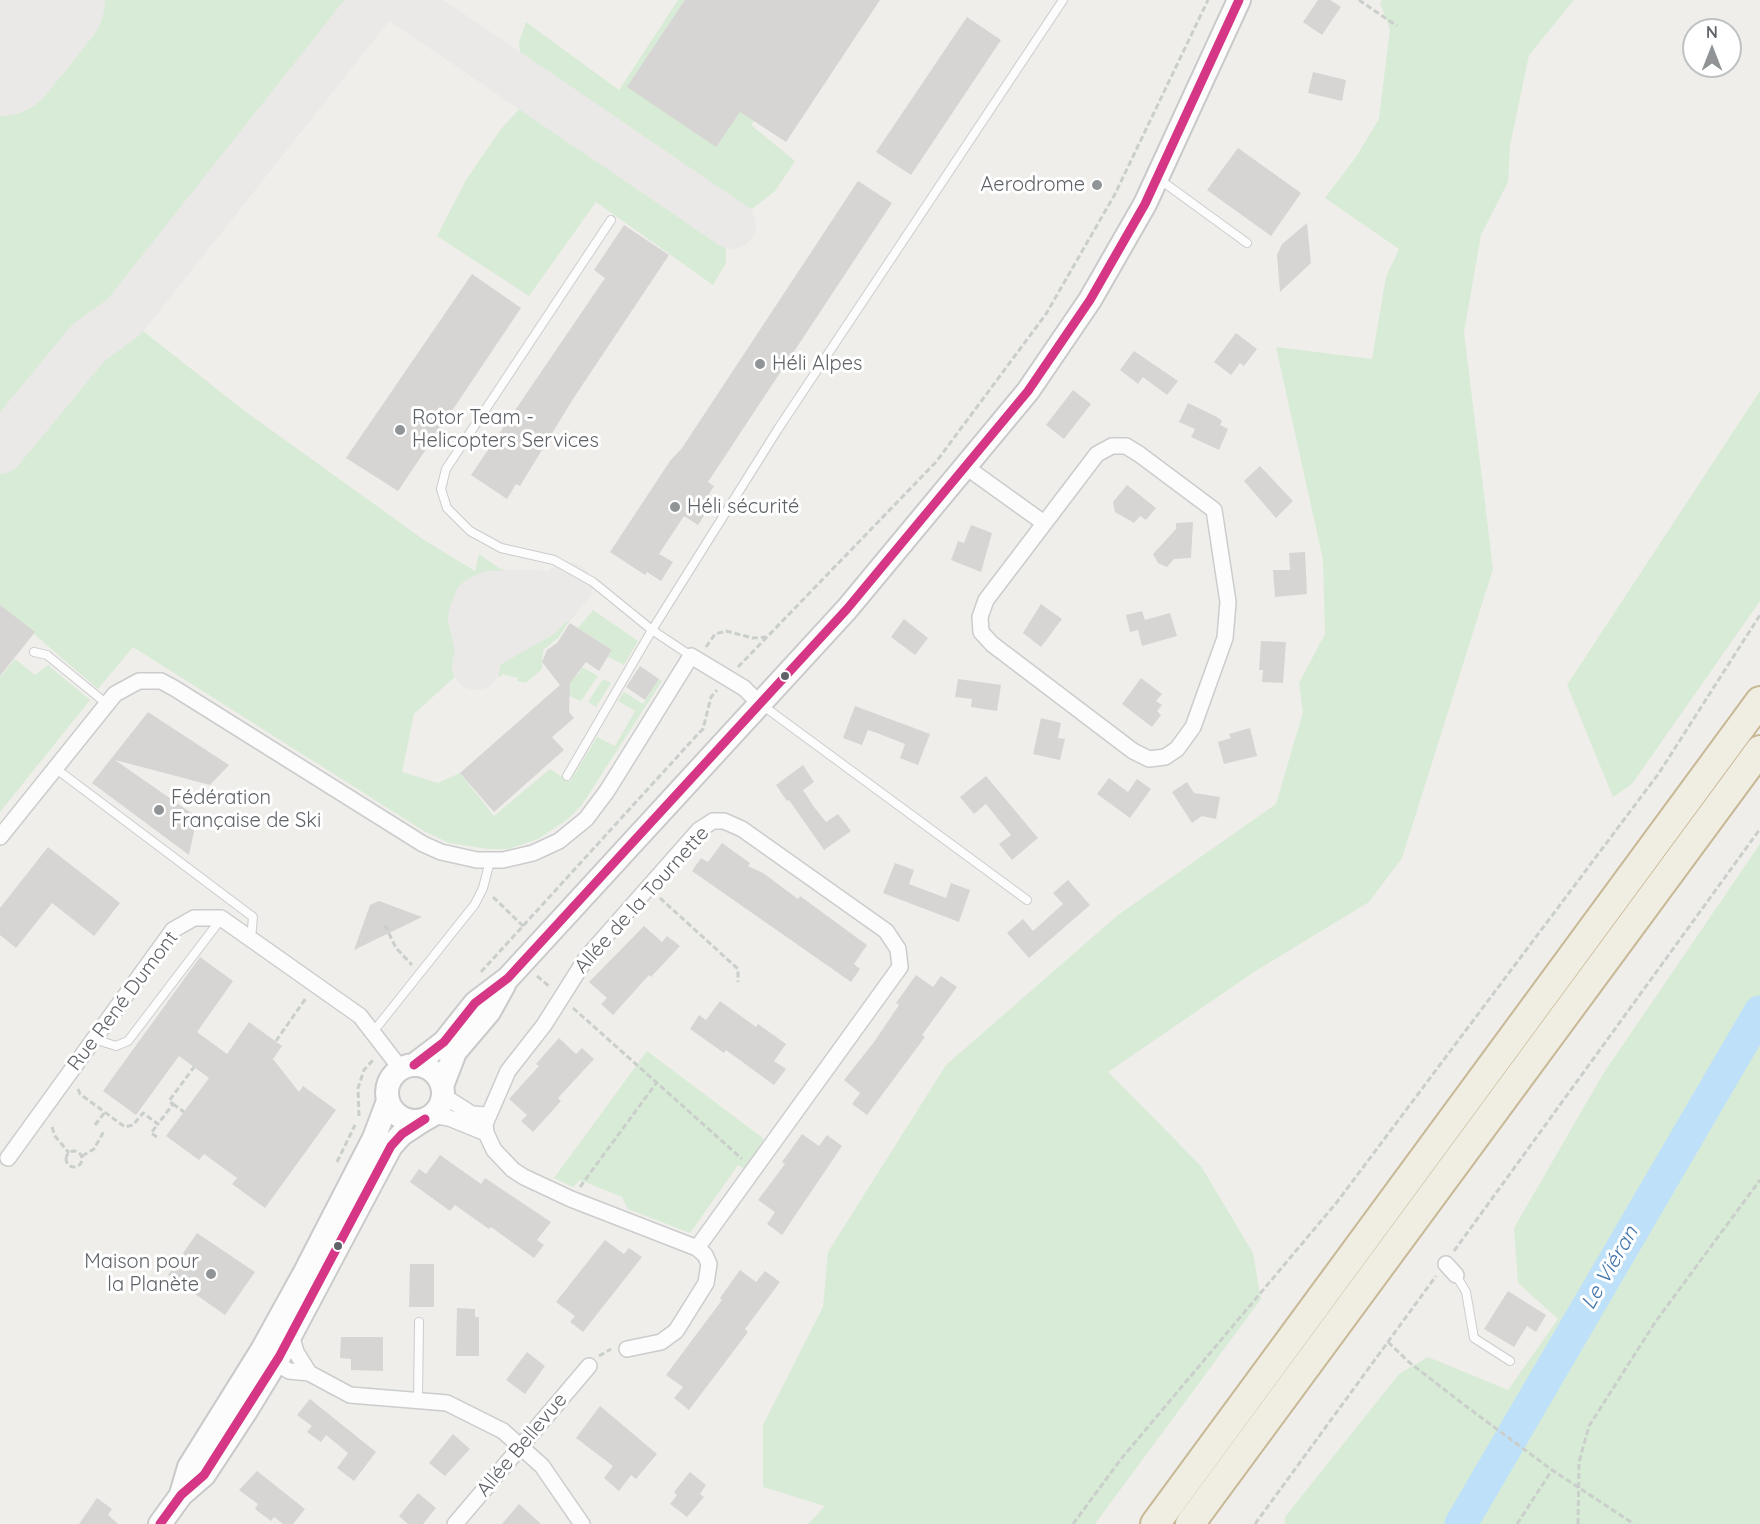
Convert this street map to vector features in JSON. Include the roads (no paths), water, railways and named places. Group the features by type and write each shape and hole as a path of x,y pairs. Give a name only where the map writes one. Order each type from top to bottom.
{"highway":[{"path":"1155,1524 1760,701"},
{"path":"1190,1524 1760,750"}],"main road":[{"path":"181,1495 189,1467 262,1350 374,1138 388,1101 389,1083 400,1062 444,1042 475,1003 515,970 847,609 1028,391 1090,300 1157,178 1239,0"},
{"path":"160,1524 181,1495 204,1475 291,1334 379,1166 402,1134 439,1107 442,1090 455,1052 489,1012 515,970"},
{"path":"400,1062 421,1066 434,1073 442,1090"},
{"path":"388,1101 397,1114 403,1118 428,1117"}],"street":[{"path":"1112,446 1126,446 1139,454 1214,510 1228,602 1225,638 1193,727 1177,749 1165,757 1149,759 1133,751 992,644 981,632 980,617 986,600 1044,523 1097,454 1112,446"},
{"path":"966,466 1044,523"},
{"path":"0,837 120,689 130,684 149,680 161,681 423,844 460,858 490,861 519,857 547,847 586,819 607,791 694,658 744,688 760,704"},
{"name":"Allée de la Tournette","path":"486,1133 487,1116 508,1071 544,1025 587,957 705,824 724,821 742,829 886,931 898,949 900,967 697,1248"},
{"name":"Rue René Dumont","path":"8,1158 173,930 194,918 221,918"},
{"path":"221,918 360,1016 400,1062"},
{"path":"442,1090 472,1114 487,1116"},
{"path":"428,1117 449,1118 486,1133 494,1150 513,1170 570,1199 697,1248 709,1264 709,1275 676,1330 661,1342 627,1349"},
{"path":"291,1334 296,1352 309,1373"},
{"path":"275,1362 289,1371 309,1373 353,1396 447,1403 459,1407 503,1431 522,1445 542,1466 582,1524"},
{"name":"Allée Bellevue","path":"455,1524 589,1366"}],"lane":[{"path":"567,776 652,630 784,419 1063,0"},
{"path":"1157,178 1247,243"},
{"path":"611,219 446,469 441,489 447,508 470,531 501,548 554,560 593,582 652,630 694,658"},
{"path":"34,652 47,655 107,704"},
{"path":"760,704 1026,900"},
{"path":"55,768 253,917 251,939"},
{"path":"373,1032 475,904 483,888 490,861"},
{"path":"94,1039 116,1046 128,1041 221,918"},
{"path":"1451,1269 1466,1293 1474,1338 1510,1361"},
{"path":"418,1400 419,1322"}],"waterway":[{"name":"Le Viéran","path":"1461,1524 1760,1012"}],"place":[{"name":"Aerodrome","path":"1097,185"},
{"name":"Héli Alpes","path":"760,364"},
{"name":"Rotor Team - Helicopters Services","path":"400,430"},
{"name":"Héli sécurité","path":"675,507"},
{"name":"Fédération Française de Ski","path":"159,810"},
{"name":"Maison pour la Planète","path":"211,1274"}]}
